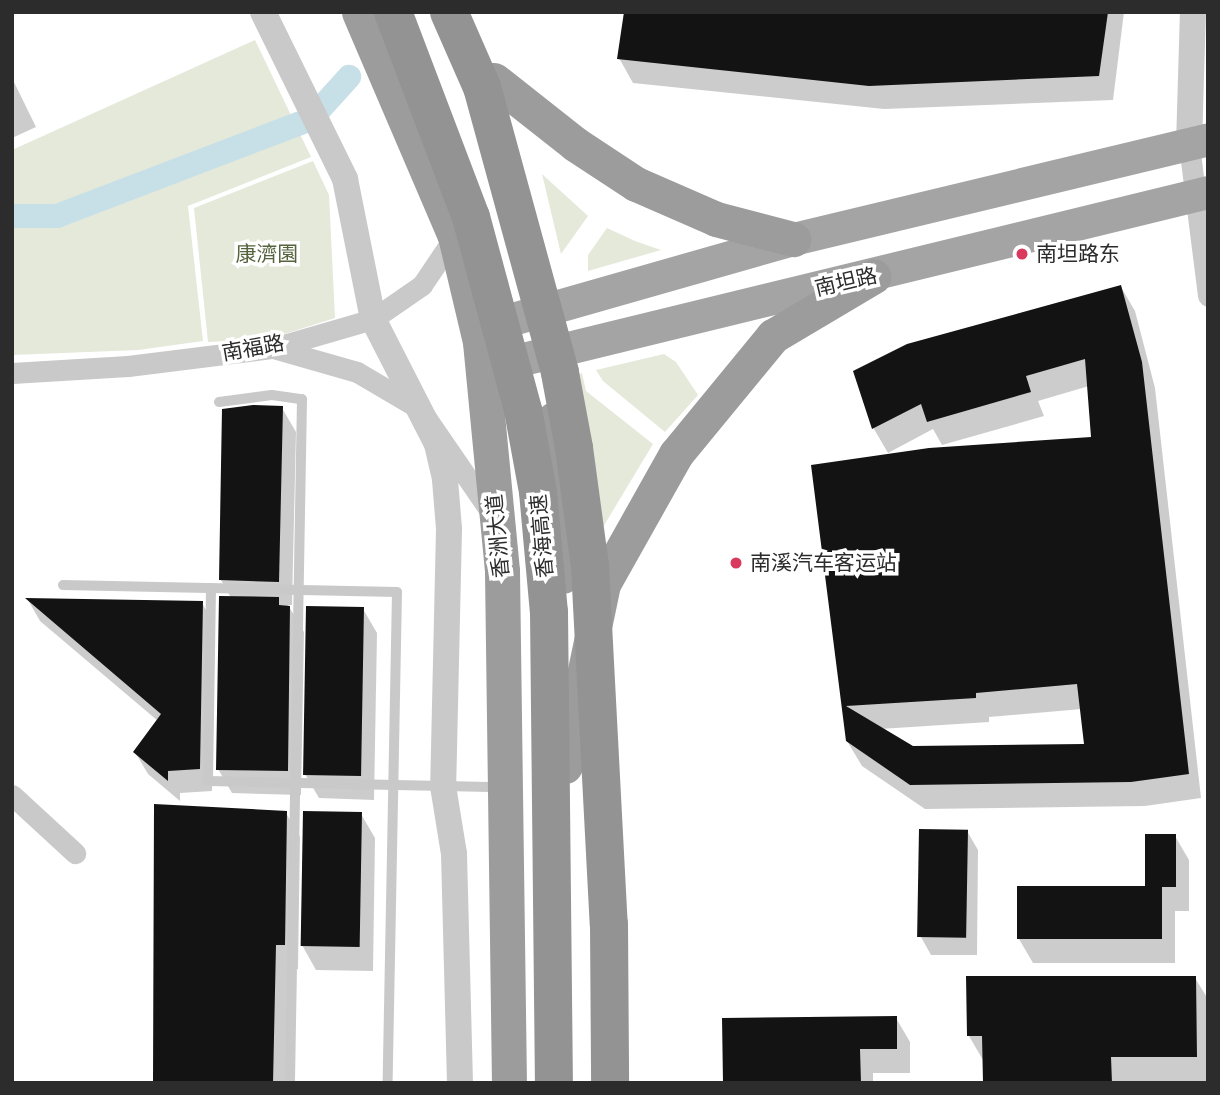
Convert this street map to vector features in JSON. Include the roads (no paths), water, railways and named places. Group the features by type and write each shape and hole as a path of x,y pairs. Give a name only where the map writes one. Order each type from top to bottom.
{"highway":[{"name":"香洲大道","path":"359,12 455,236 477,329 497,524 505,788 509,1083"},
{"name":"香海高速","path":"393,12 471,218 523,410 538,492 549,612 554,1083"},
{"name":"香海高速","path":"449,12 482,87 560,373 580,489 590,567 609,924 610,1083"},
{"path":"463,12 494,80 536,245 549,352 565,611 567,1083"},
{"path":"494,80 575,144 636,184 716,219 793,239"},
{"path":"565,766 603,584 676,454 773,336 874,276"}],"main road":[{"path":"477,329 544,307 793,239 1198,142"},
{"name":"南坦路","path":"482,369 874,276 1202,194"}],"street":[{"path":"263,12 345,179 373,319 437,444 449,529 443,786 454,854 460,1083"},
{"path":"1193,12 1208,296"},
{"name":"南福路","path":"12,373 128,366 273,348 373,319 422,285 455,236"},
{"path":"273,348 358,372 420,409 497,524"},
{"path":"12,795 75,853"}],"lane":[{"path":"219,402 272,395 302,399 290,1083"},
{"path":"63,585 397,592 388,1083"},
{"path":"211,588 208,781 505,788"}],"waterway":[{"path":"12,216 57,216 311,119 349,77"}],"place":[{"name":"南坦路东","path":"1022,254"},
{"name":"南溪汽车客运站","path":"736,563"}],"park label":[{"name":"康濟園","path":"267,254"}]}
